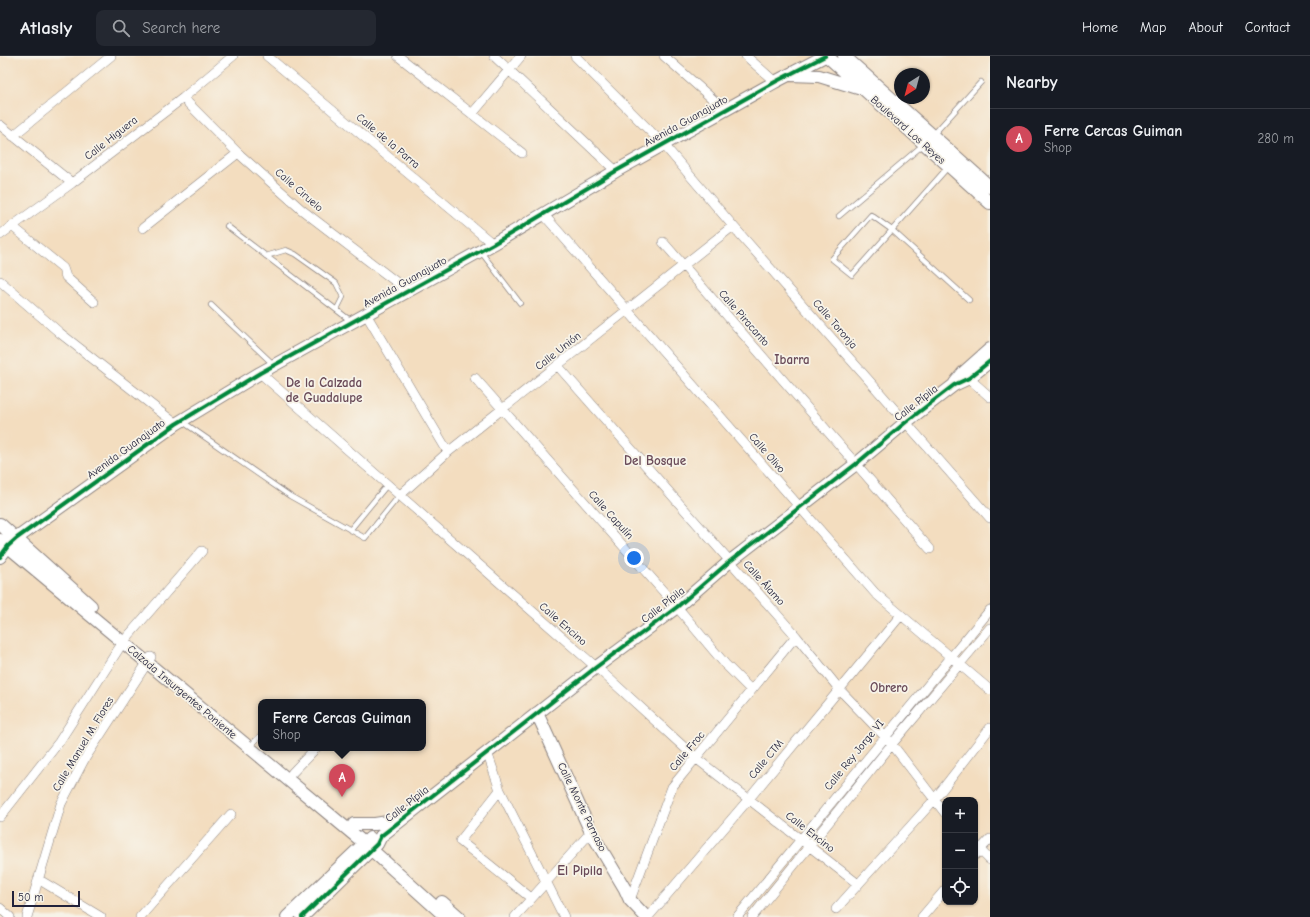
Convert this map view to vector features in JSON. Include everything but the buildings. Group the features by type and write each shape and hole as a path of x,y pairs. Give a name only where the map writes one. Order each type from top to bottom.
{"street":[{"path":"13,136 111,56"},
{"name":"Calle Higuera","path":"0,235 72,184 183,98 233,56"},
{"name":"Calle de la Parra","path":"267,56 493,244"},
{"path":"398,56 522,153"},
{"path":"494,56 616,171"},
{"path":"472,114 521,56"},
{"name":"Calle Toronja","path":"575,56 664,145 733,226 990,518"},
{"path":"664,56 725,110"},
{"path":"746,56 775,82"},
{"name":"Avenida Guanajuato","path":"0,557 8,541 179,422 260,373 544,215 616,171 775,82 826,56"},
{"name":"Boulevard Los Reyes","path":"826,56 864,90 928,140 949,166 973,180 990,187"},
{"name":"Boulevard Los Reyes","path":"844,56 928,140 973,180 990,203"},
{"path":"789,75 830,78 864,90"},
{"name":"Calle Ciruelo","path":"183,98 238,152 302,210 408,291"},
{"path":"0,125 72,184"},
{"path":"143,228 238,152"},
{"name":"Calle Olivo","path":"544,215 798,507 875,593 990,690"},
{"path":"12,226 63,268 66,277 94,302"},
{"name":"Calle Unión","path":"399,496 448,452 684,267 733,226"},
{"name":"Calle Piracanto","path":"663,242 930,549"},
{"path":"0,281 60,333 179,422"},
{"path":"366,314 448,452"},
{"path":"966,376 990,349"},
{"path":"966,376 990,361"},
{"name":"Calle Álamo","path":"558,366 729,562 796,636 840,690 892,744 942,809"},
{"name":"Calle Encino","path":"260,373 697,759 858,884"},
{"path":"966,376 990,397"},
{"name":"Calle Pípila","path":"287,917 373,842 595,668 677,607 729,562 798,507 856,464 906,422 966,376"},
{"name":"Calle Capulín","path":"475,378 501,410 677,607 725,664 751,690"},
{"name":"Calzada Insurgentes Poniente","path":"0,524 8,541 124,640 258,750"},
{"path":"0,817 59,742 124,640 202,551"},
{"name":"Calle Rey Jorge VI","path":"737,917 884,736 990,610"},
{"name":"Calle CTM","path":"647,917 748,800 901,615"},
{"name":"Calle Rey Jorge VI","path":"752,917 892,744 990,628"},
{"name":"Calle Froc","path":"630,900 672,788 796,636"},
{"name":"Calzada Insurgentes Poniente","path":"149,660 258,742"},
{"name":"Calle Manuel M. Flores","path":"27,917 61,804 84,760 149,660"},
{"name":"Calle Monte Parnaso","path":"537,714 591,832 630,900 647,917"},
{"path":"836,909 934,800 990,728"},
{"name":"Calzada Insurgentes Poniente","path":"259,751 329,809 373,842"},
{"name":"Calzada Insurgentes Poniente","path":"269,751 329,809 354,824 442,910 459,917"},
{"path":"292,773 313,751"},
{"path":"487,752 500,790 564,917"},
{"path":"500,790 460,841 531,898"},
{"path":"140,917 231,814"},
{"path":"354,824 380,824 403,819"},
{"path":"515,917 591,832"},
{"path":"978,848 990,839"},
{"name":"Calle Pípila","path":"302,917 373,842"},
{"path":"978,851 990,860"},
{"path":"38,878 101,917"},
{"path":"922,917 942,894"},
{"path":"0,908 10,917"}],"lane":[{"path":"839,216 928,140 981,82"},
{"path":"949,166 892,230 852,275 832,259 871,215 892,230 969,300"},
{"path":"227,226 353,321"},
{"path":"266,256 286,250 295,254 336,283 343,297 337,309"},
{"path":"480,251 520,303"},
{"path":"211,305 274,366"},
{"path":"179,422 290,496 365,538 399,496"},
{"path":"350,530 387,485"}],"cycle path":[{"path":"0,557 8,546 17,538 176,424 260,373 493,244 616,171 775,82 825,56"},
{"path":"302,917 377,844 381,836 595,668 677,607 729,562 856,464 906,422 954,385 969,378 990,361"}],"place":[{"name":"Ferre Cercas Guiman","path":"342,797"}],"district":[{"name":"Ibarra","path":"792,359"},
{"name":"De la Calzada de Guadalupe","path":"324,390"},
{"name":"Del Bosque","path":"655,460"},
{"name":"Obrero","path":"889,687"},
{"name":"El Pipila","path":"580,870"}]}
